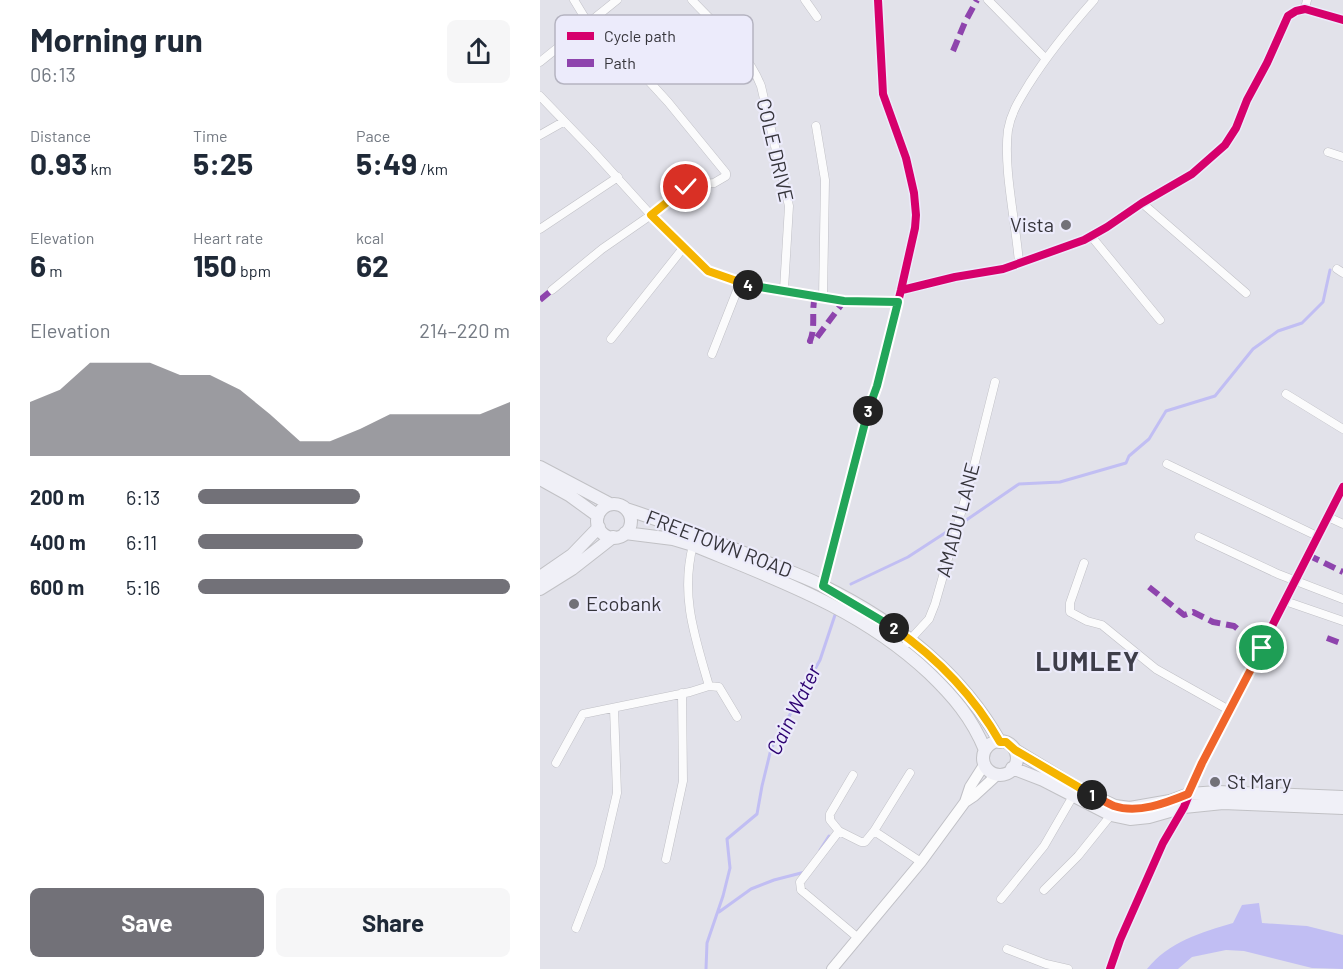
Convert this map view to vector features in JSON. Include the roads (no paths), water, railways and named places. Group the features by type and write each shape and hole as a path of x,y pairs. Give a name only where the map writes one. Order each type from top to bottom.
{"main road":[{"path":"540,467 610,504"},
{"path":"540,479 564,491 598,522 603,533 619,535"},
{"path":"540,577 572,555 598,522 604,507 618,504 626,509 631,521 619,535 540,589"},
{"name":"FREETOWN ROAD","path":"626,509 706,536 823,586 888,623 960,704 985,750"},
{"name":"FREETOWN ROAD","path":"619,535 673,539 693,545 823,600 879,632 906,644 968,695 988,721 1000,742"},
{"path":"966,802 970,788 984,765 985,750 993,743 1000,742 1006,742 1015,750 1081,790 1115,806 1145,807 1188,794 1218,792 1343,797"},
{"path":"984,765 992,773 1004,774 1012,768 1015,762 1015,750"},
{"path":"1012,768 1043,780 1111,814 1130,819 1149,817 1184,807 1223,803 1343,808"},
{"path":"832,969 921,862 966,802 998,774"}],"street":[{"path":"574,0 585,15"},
{"path":"599,15 617,0"},
{"name":"COLE DRIVE","path":"692,0 706,15"},
{"path":"805,0 817,17"},
{"path":"823,586 898,302 915,228 914,194 906,158 884,94 878,0"},
{"path":"988,0 1045,58"},
{"path":"1019,263 1008,159 1008,129 1016,104 1045,58 1094,0"},
{"path":"1305,9 1306,0"},
{"path":"902,290 955,277 1003,269 1049,253 1090,236 1192,174 1225,145 1236,128 1247,100 1288,16 1305,9 1343,20"},
{"path":"540,62 555,50"},
{"name":"COLE DRIVE","path":"753,69 761,86 789,206 784,289"},
{"path":"552,290 602,249 686,187 694,184 714,183 724,179 726,173 650,84"},
{"path":"540,96 651,215 708,271 740,283 844,301 898,302"},
{"path":"540,135 563,122"},
{"path":"816,126 825,180 824,297"},
{"path":"1328,152 1343,157"},
{"path":"540,229 618,177"},
{"path":"1142,203 1246,293"},
{"path":"1090,236 1160,320"},
{"path":"611,339 684,247"},
{"path":"712,354 740,283"},
{"name":"AMADU LANE","path":"906,644 929,619 935,604 995,382"},
{"path":"1286,394 1343,429"},
{"path":"1167,465 1317,536"},
{"path":"1110,969 1120,940 1163,843 1184,807 1188,794 1229,710 1343,487"},
{"path":"1328,517 1343,524"},
{"path":"1199,537 1295,581 1343,599"},
{"path":"693,545 688,568 687,601 690,620 709,686"},
{"path":"1084,563 1070,603 1070,612 1087,621 1102,625 1156,669 1229,710"},
{"path":"1285,601 1343,621"},
{"path":"556,764 583,714 709,686 719,687 737,717"},
{"path":"666,859 683,781 682,693"},
{"path":"576,928 600,866 617,793 614,708"},
{"path":"853,775 830,814 830,820 839,831 865,842 910,773"},
{"path":"1001,899 1044,846 1073,796"},
{"path":"1044,890 1078,856 1111,814"},
{"path":"839,831 799,886 857,937"},
{"path":"874,831 921,862"},
{"path":"1007,949 1046,964 1068,969"}],"water":[{"path":"1259,903 1262,923 1307,926 1343,935 1343,969 1312,968 1244,951 1226,950 1192,957 1178,969 1147,969 1165,952 1186,939 1233,923 1242,905"}],"waterway":[{"name":"Cain Water","path":"962,523 1019,484 1060,482 1126,463 1129,456 1149,439 1166,411 1215,396 1253,349 1278,331 1302,323 1323,302 1330,270"},
{"name":"Cain Water","path":"851,584 908,557 948,531"},
{"name":"Cain Water","path":"706,969 707,943 730,868 727,839 757,814 771,749 820,660 835,615"},
{"path":"820,850 829,836"},
{"path":"719,912 751,889 805,872"}],"place":[{"name":"Vista","path":"1066,225"},
{"name":"Ecobank","path":"574,604"},
{"name":"St Mary","path":"1215,782"}],"district":[{"name":"LUMLEY","path":"1088,662"}]}
